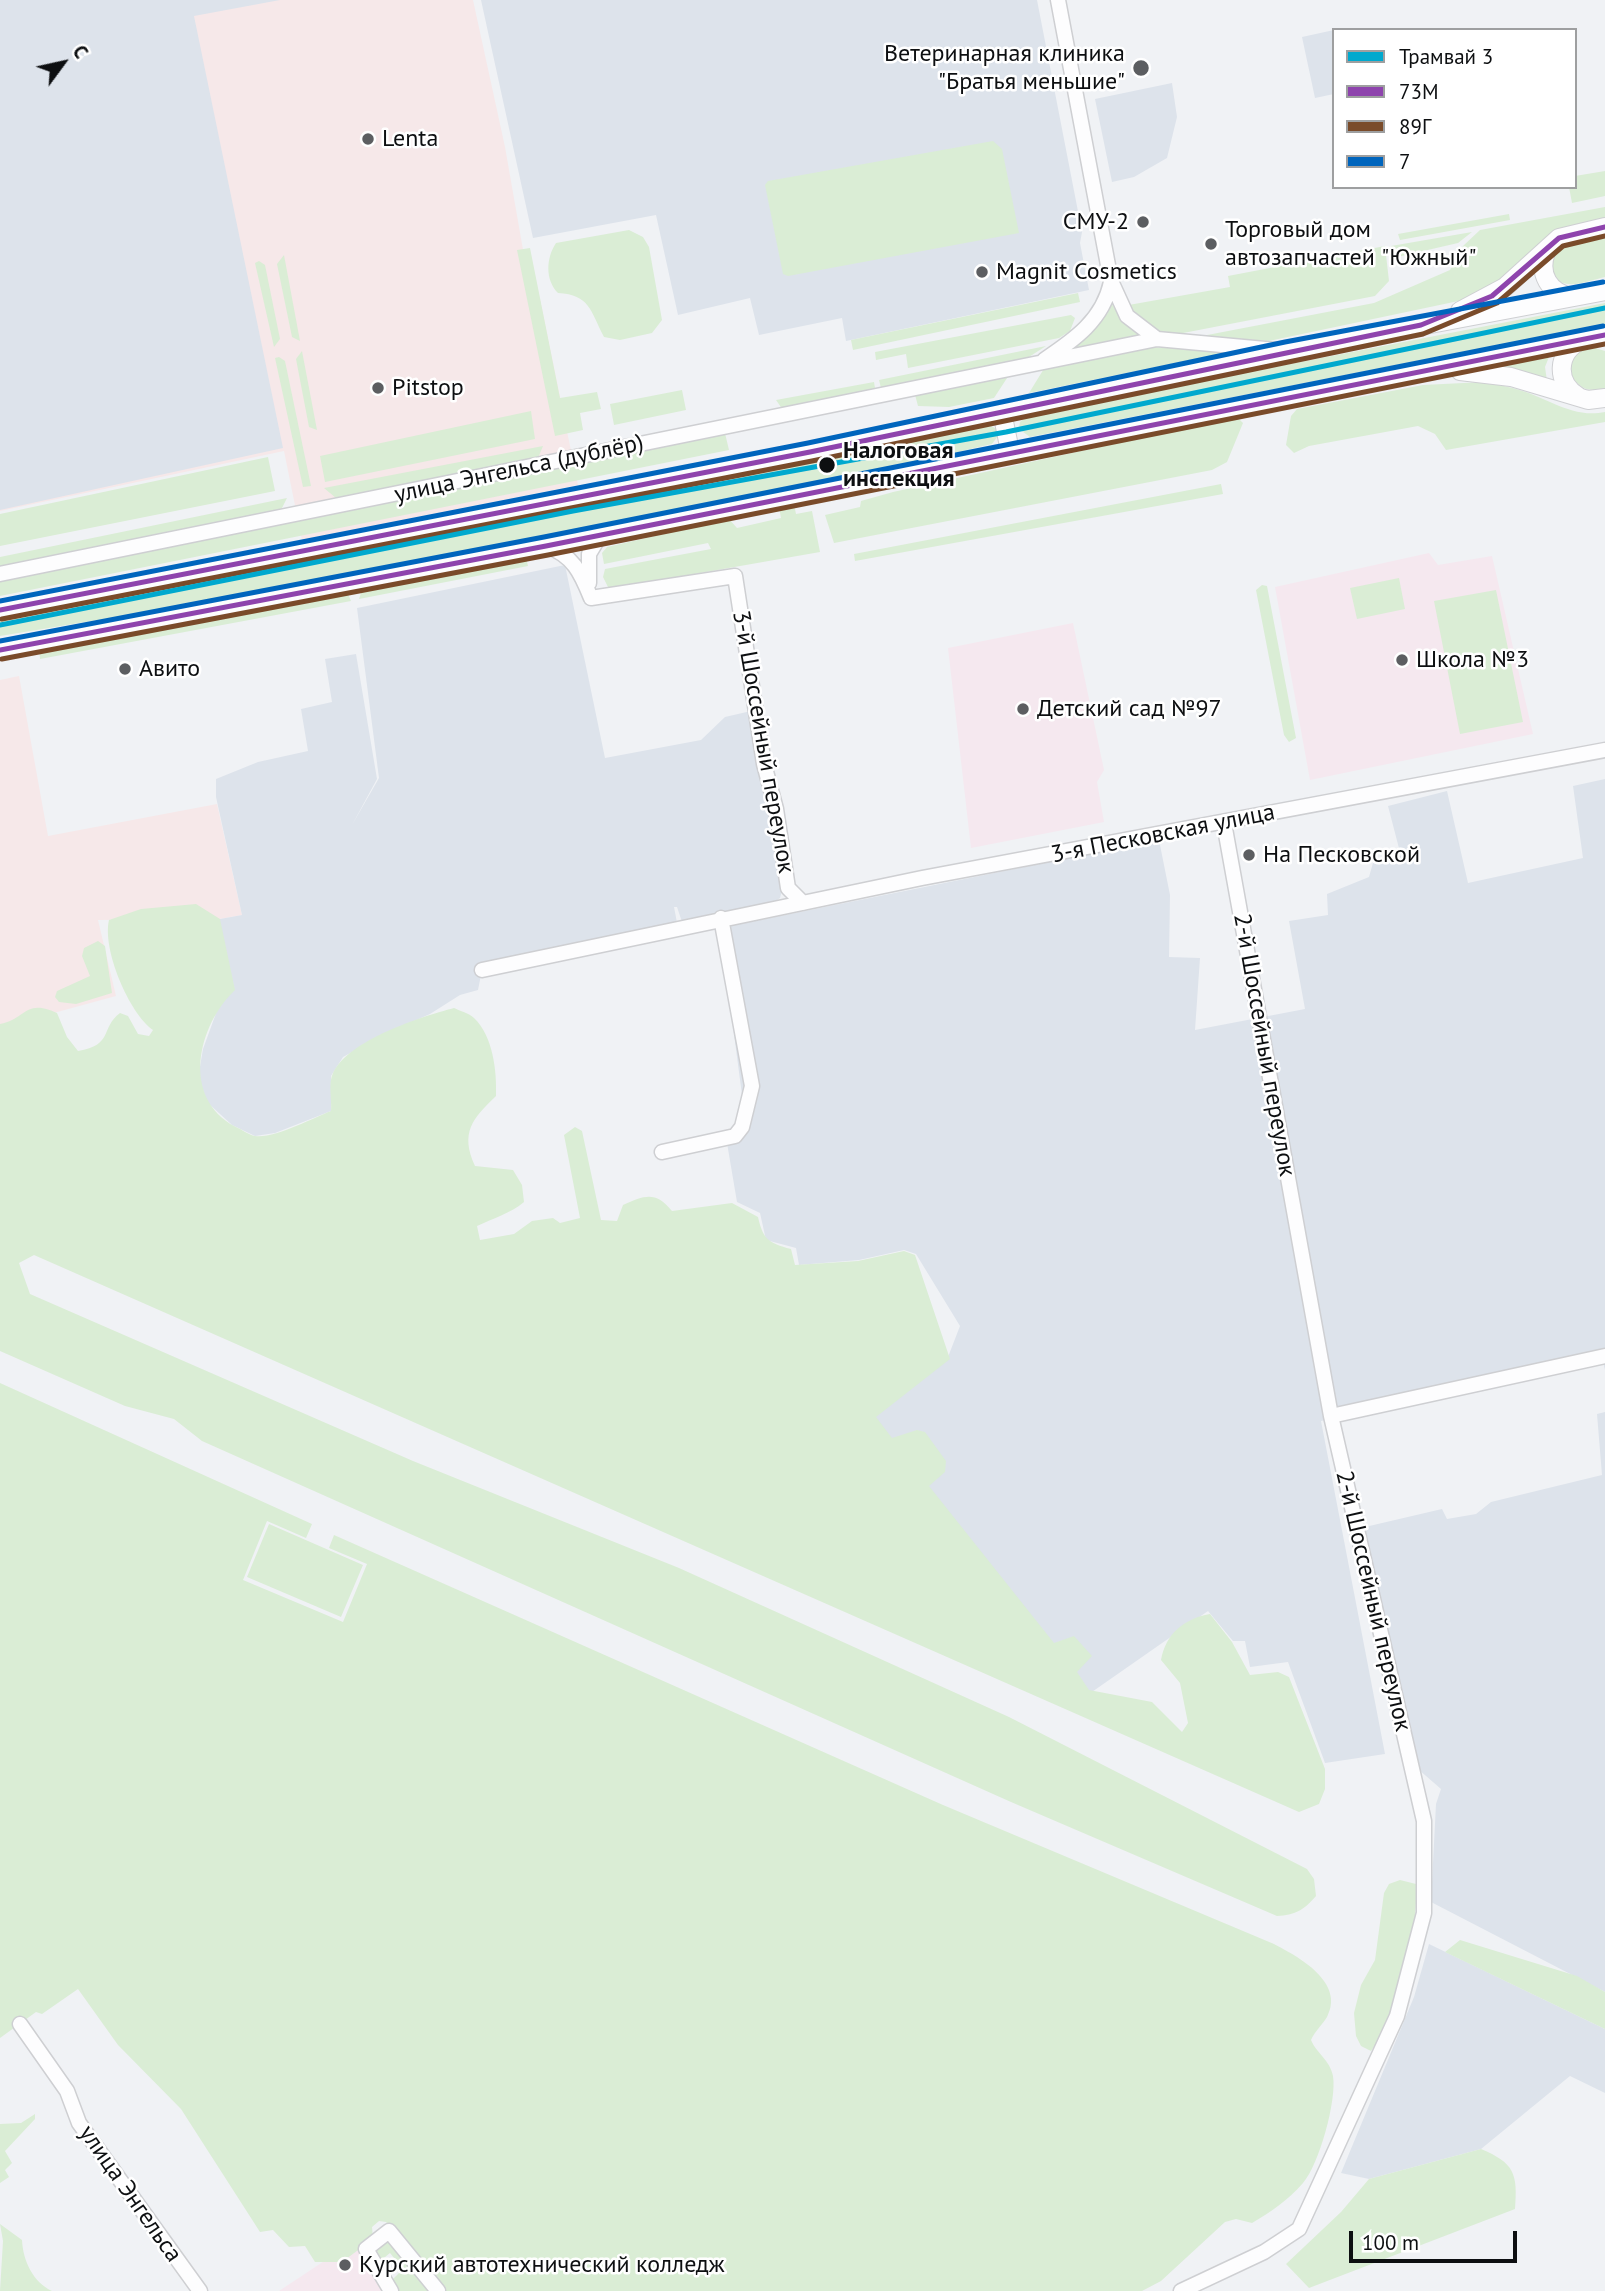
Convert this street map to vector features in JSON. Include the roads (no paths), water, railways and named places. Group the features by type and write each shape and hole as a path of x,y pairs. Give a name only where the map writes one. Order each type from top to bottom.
{"main road":[{"path":"1422,325 1492,296 1559,238 1605,228"},
{"path":"1546,252 1542,264 1548,283 1557,292 1576,297"},
{"path":"0,610 1002,411 1287,351 1605,291"},
{"path":"0,650 546,546 1010,451 1605,335"},
{"path":"1582,399 1567,387 1561,368 1568,350 1584,339"},
{"path":"1435,370 1511,377 1582,399 1605,398"},
{"path":"1002,411 1010,451"}],"street":[{"path":"1058,0 1111,281 1127,316 1157,340"},
{"path":"1039,363 1077,336 1097,316 1108,297 1111,281"},
{"name":"улица Энгельса (дублёр)","path":"0,573 1157,340 1287,351"},
{"path":"591,598 587,567 593,544 601,534"},
{"path":"546,546 569,556 591,598"},
{"name":"3-й Шоссейный переулок","path":"591,598 735,576 764,764 776,809 788,888 803,903"},
{"name":"3-я Песковская улица","path":"482,970 721,918 1605,750"},
{"name":"2-й Шоссейный переулок","path":"1181,2291 1264,2252 1299,2229 1397,2016 1424,1913 1424,1821 1331,1416 1224,823"},
{"path":"662,1152 735,1136 742,1127 752,1086 721,918"},
{"path":"1331,1416 1605,1356"},
{"name":"улица Энгельса","path":"20,2024 67,2091 79,2123 200,2291"},
{"path":"391,2291 366,2249 389,2231 438,2291"}],"tram line":[{"name":"3","path":"0,625 573,511 1006,432 1605,308"}],"place":[{"name":"Ветеринарная клиника \"Братья меньшие\"","path":"1141,68"},
{"name":"Lenta","path":"368,139"},
{"name":"СМУ-2","path":"1143,222"},
{"name":"Торговый дом автозапчастей \"Южный\"","path":"1211,244"},
{"name":"Magnit Cosmetics","path":"982,272"},
{"name":"Pitstop","path":"378,388"},
{"name":"Налоговая инспекция","path":"827,465"},
{"name":"Школа №3","path":"1402,660"},
{"name":"Авито","path":"125,669"},
{"name":"Детский сад №97","path":"1023,709"},
{"name":"На Песковской","path":"1249,855"},
{"name":"Курский автотехнический колледж","path":"345,2265"}]}
